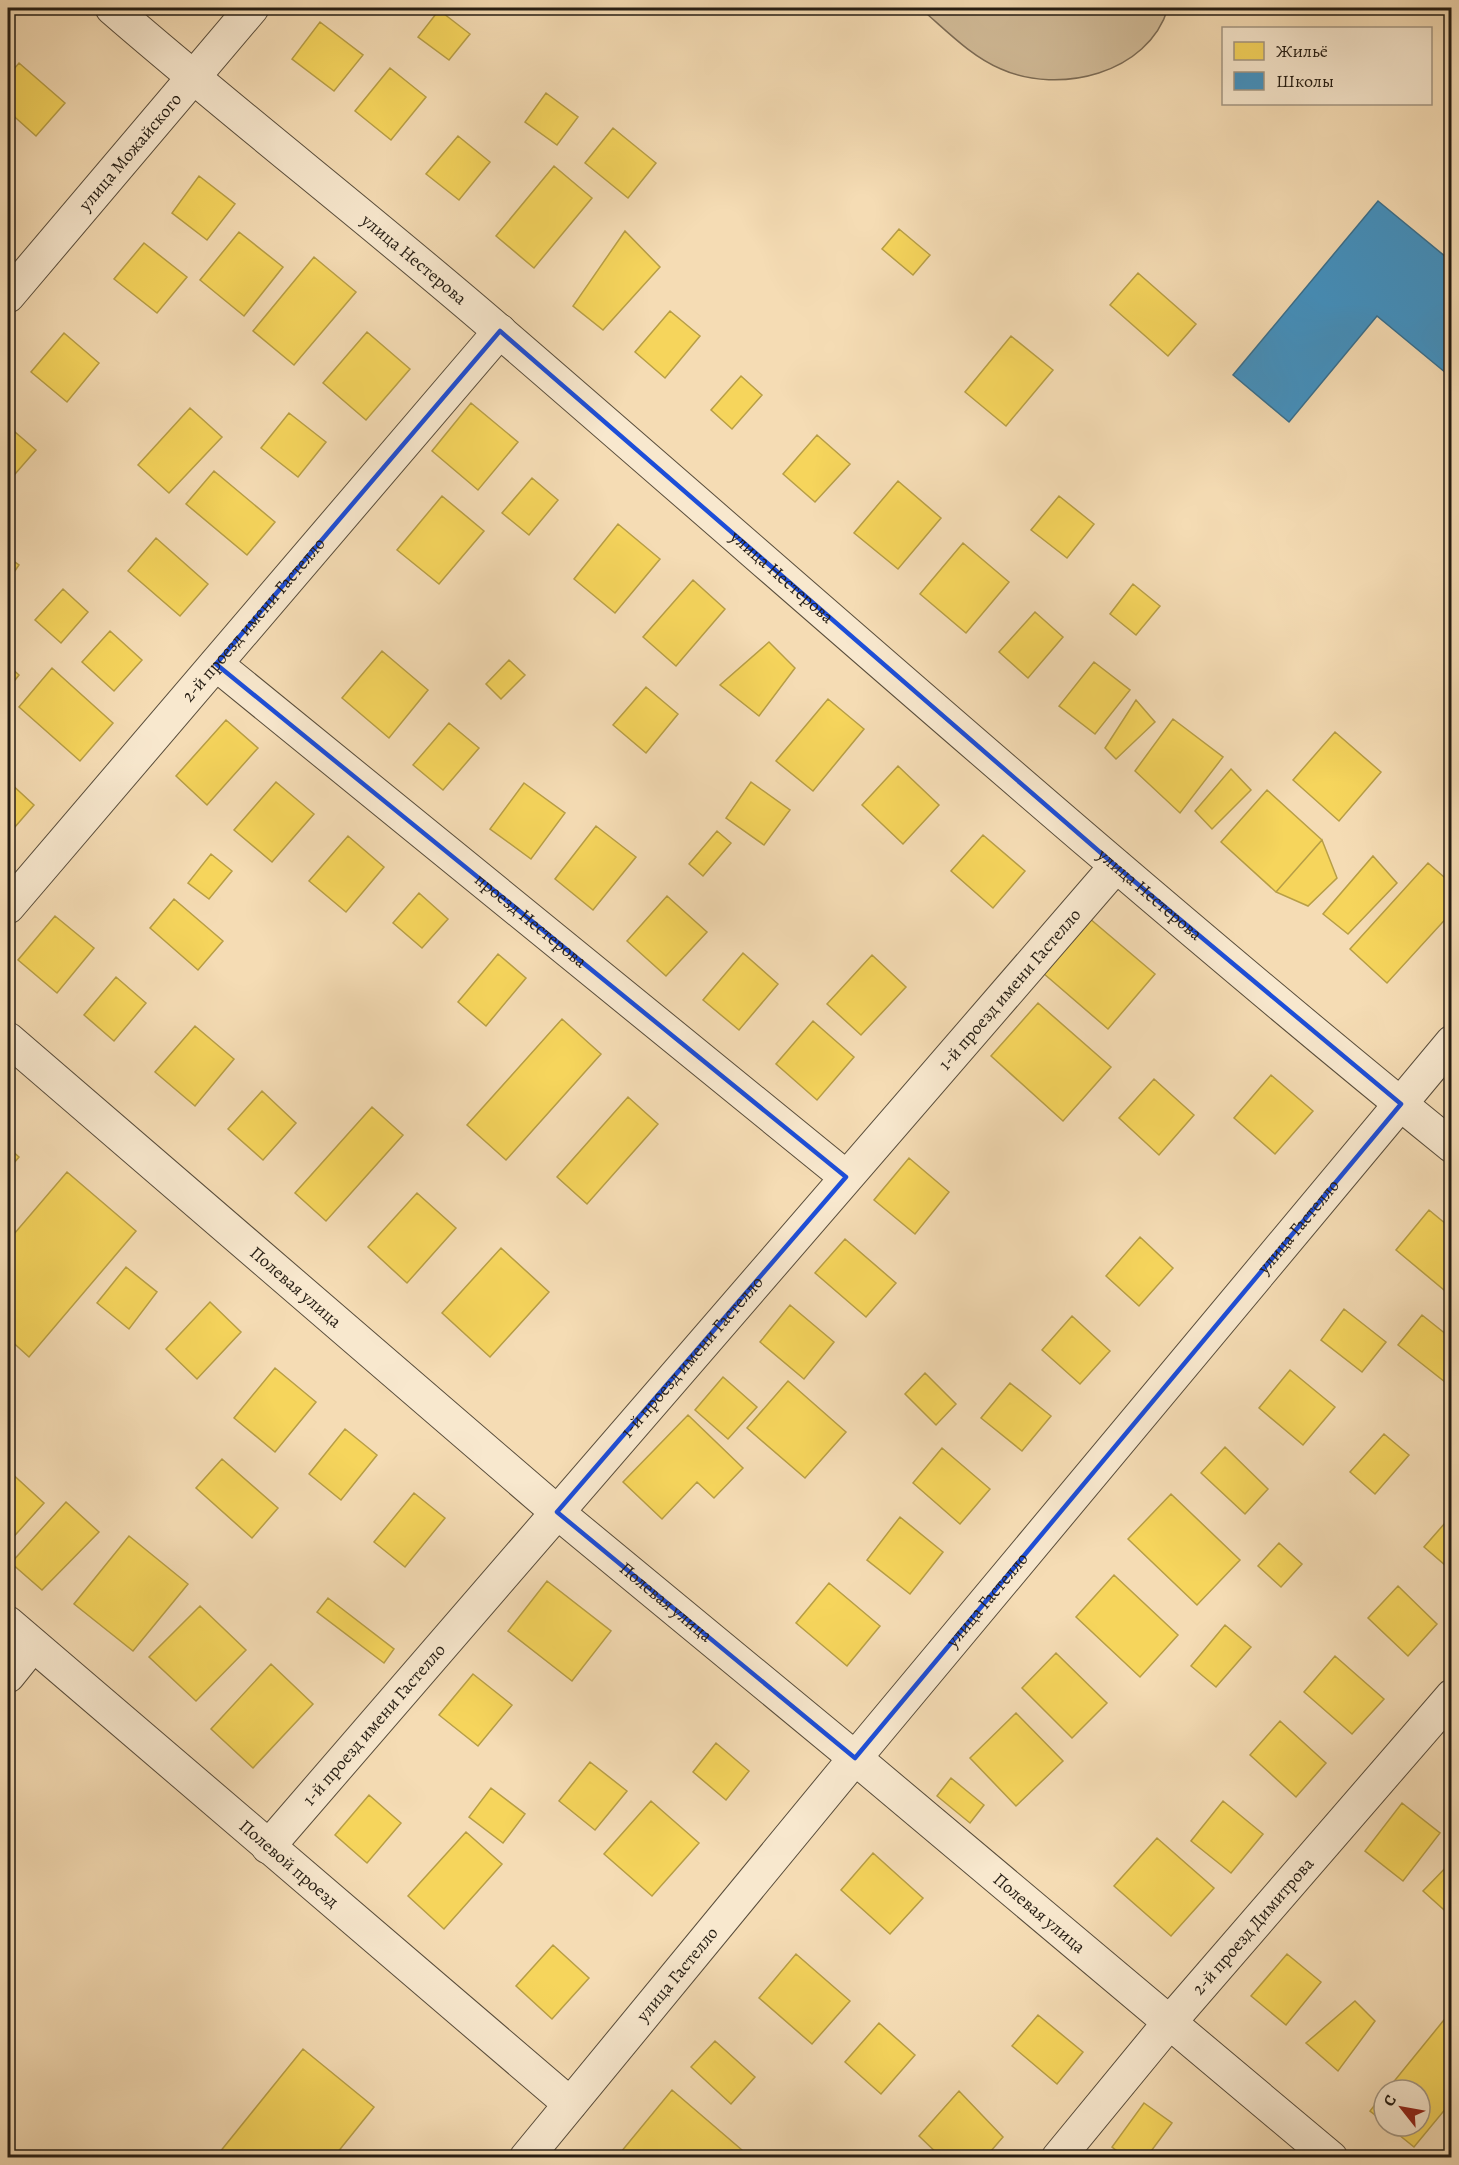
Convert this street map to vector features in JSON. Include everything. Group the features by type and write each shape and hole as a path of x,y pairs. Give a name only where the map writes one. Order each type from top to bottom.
{"street":[{"name":"улица Нестерова","path":"112,8 193,78 500,331 1116,866 1452,1146"},
{"name":"улица Можайского","path":"8,296 252,8"},
{"name":"2-й проезд имени Гастелло","path":"8,908 500,331"},
{"name":"проезд Нестерова","path":"216,664 846,1177"},
{"name":"1-й проезд имени Гастелло","path":"268,1847 1116,866"},
{"name":"Полевая улица","path":"8,1039 557,1512 1331,2157"},
{"name":"улица Гастелло","path":"526,2157 855,1758 1452,1042"},
{"name":"Полевой проезд","path":"8,1623 570,2104"},
{"path":"8,1676 33,1645"},
{"name":"2-й проезд Димитрова","path":"1058,2157 1169,2023 1452,1696"}],"highlighted area":[{"path":"500,331 1116,866 1401,1104 855,1758 557,1512 846,1177 216,664"}],"shaded area":[{"path":"920,8 1168,8 1157,31 1142,49 1122,63 1099,73 1074,79 1049,80 1024,77 990,64 958,42"}],"building: Жильё":[{"path":"439,10 470,34 449,60 418,37"},
{"path":"320,22 363,55 334,91 292,59"},
{"path":"19,63 65,103 36,136 8,111 8,76"},
{"path":"390,68 426,97 391,140 355,111"},
{"path":"546,93 578,117 557,145 525,122"},
{"path":"613,128 656,163 628,198 585,163"},
{"path":"458,136 490,162 459,200 426,174"},
{"path":"554,166 592,198 534,268 496,236"},
{"path":"199,176 235,204 207,240 172,213"},
{"path":"899,229 930,255 913,275 882,249"},
{"path":"625,231 660,267 603,330 573,306"},
{"path":"239,232 283,267 244,316 200,280"},
{"path":"144,243 187,277 157,313 114,279"},
{"path":"314,257 356,292 294,365 253,331"},
{"path":"1138,273 1196,324 1168,356 1110,305"},
{"path":"670,311 700,336 665,378 635,352"},
{"path":"367,332 410,369 366,420 323,383"},
{"path":"64,333 99,363 67,402 31,372"},
{"path":"1011,336 1053,370 1006,426 965,392"},
{"path":"741,376 762,395 732,429 711,410"},
{"path":"471,403 518,442 478,490 432,451"},
{"path":"190,408 222,437 169,493 138,465"},
{"path":"289,413 326,442 298,477 261,448"},
{"path":"8,426 36,450 9,481 8,479"},
{"path":"817,435 850,464 815,502 783,474"},
{"path":"214,471 275,522 247,555 186,504"},
{"path":"532,478 558,500 529,535 502,513"},
{"path":"898,481 941,518 898,569 854,533"},
{"path":"442,496 484,531 439,584 397,550"},
{"path":"1059,496 1094,524 1067,558 1031,530"},
{"path":"618,524 660,559 615,613 574,579"},
{"path":"156,538 208,584 180,616 128,571"},
{"path":"963,543 1009,582 966,633 920,594"},
{"path":"8,557 19,565 8,581"},
{"path":"693,580 725,609 676,666 643,637"},
{"path":"1133,584 1160,606 1136,635 1110,614"},
{"path":"63,589 88,612 61,643 35,620"},
{"path":"1035,612 1063,637 1028,678 999,652"},
{"path":"110,631 142,660 114,691 82,662"},
{"path":"769,642 795,668 759,716 720,685"},
{"path":"382,651 428,690 389,738 342,698"},
{"path":"509,660 525,675 501,699 486,684"},
{"path":"1094,662 1130,690 1095,734 1059,706"},
{"path":"8,665 19,675 8,689"},
{"path":"52,668 113,723 80,761 19,707"},
{"path":"646,687 678,714 646,753 613,725"},
{"path":"828,699 864,729 813,791 776,761"},
{"path":"1136,700 1155,722 1116,759 1105,748"},
{"path":"1173,719 1223,757 1180,813 1135,771"},
{"path":"226,720 258,748 207,805 176,776"},
{"path":"449,723 479,748 443,790 413,765"},
{"path":"1335,732 1381,772 1339,821 1293,780"},
{"path":"898,766 939,805 903,844 862,805"},
{"path":"1231,769 1251,790 1212,829 1195,811"},
{"path":"8,781 34,805 8,835"},
{"path":"276,782 314,814 272,862 234,830"},
{"path":"751,782 790,810 764,845 726,818"},
{"path":"524,783 565,813 531,859 490,829"},
{"path":"1267,790 1322,840 1276,892 1221,842"},
{"path":"596,826 636,857 593,910 555,879"},
{"path":"717,831 731,843 703,876 689,864"},
{"path":"983,835 1025,871 993,908 951,871"},
{"path":"348,836 384,867 346,912 309,881"},
{"path":"1322,840 1337,878 1308,906 1276,892"},
{"path":"211,854 232,871 209,899 188,883"},
{"path":"1373,856 1397,883 1348,934 1323,914"},
{"path":"1428,863 1452,884 1452,912 1387,983 1350,949"},
{"path":"419,893 448,919 422,948 393,923"},
{"path":"667,896 707,932 666,976 627,941"},
{"path":"174,899 223,941 198,970 150,928"},
{"path":"55,916 94,948 57,993 18,960"},
{"path":"1089,918 1155,974 1108,1029 1043,973"},
{"path":"743,953 778,984 739,1030 703,1000"},
{"path":"498,954 526,978 486,1026 458,1002"},
{"path":"872,955 906,987 861,1035 827,1004"},
{"path":"116,977 146,1003 114,1041 84,1015"},
{"path":"1038,1003 1111,1067 1063,1121 991,1056"},
{"path":"562,1019 601,1054 506,1160 467,1125"},
{"path":"813,1021 854,1057 817,1100 776,1064"},
{"path":"195,1026 234,1059 195,1106 155,1072"},
{"path":"1271,1075 1313,1111 1275,1154 1234,1118"},
{"path":"1154,1079 1194,1115 1159,1155 1119,1118"},
{"path":"262,1091 296,1123 263,1160 228,1129"},
{"path":"628,1097 658,1124 587,1204 557,1177"},
{"path":"372,1107 403,1135 326,1221 295,1193"},
{"path":"8,1147 19,1157 8,1170"},
{"path":"909,1158 949,1192 915,1234 874,1200"},
{"path":"67,1172 136,1231 29,1357 8,1338 8,1241"},
{"path":"417,1193 456,1228 407,1283 368,1247"},
{"path":"1429,1210 1452,1229 1452,1293 1450,1295 1396,1250"},
{"path":"1140,1237 1173,1268 1139,1306 1106,1276"},
{"path":"845,1239 896,1283 866,1317 815,1273"},
{"path":"501,1248 549,1292 490,1357 442,1313"},
{"path":"126,1267 157,1292 129,1329 97,1303"},
{"path":"210,1302 241,1332 197,1379 166,1349"},
{"path":"790,1305 834,1342 804,1379 760,1342"},
{"path":"1344,1309 1386,1342 1362,1372 1321,1340"},
{"path":"1422,1315 1452,1339 1452,1374 1445,1382 1398,1345"},
{"path":"1072,1316 1110,1351 1080,1384 1042,1350"},
{"path":"275,1368 316,1402 275,1452 234,1418"},
{"path":"1290,1370 1335,1407 1303,1445 1259,1408"},
{"path":"925,1373 956,1404 936,1425 905,1394"},
{"path":"723,1377 757,1407 728,1439 695,1410"},
{"path":"788,1381 846,1432 805,1478 747,1428"},
{"path":"1010,1383 1051,1416 1022,1451 981,1418"},
{"path":"688,1415 743,1468 714,1498 697,1482 662,1519 623,1482"},
{"path":"345,1429 377,1455 341,1500 309,1474"},
{"path":"1384,1434 1409,1455 1375,1494 1350,1472"},
{"path":"1225,1447 1268,1489 1245,1514 1201,1473"},
{"path":"942,1448 990,1489 960,1524 913,1483"},
{"path":"222,1459 278,1508 252,1538 196,1488"},
{"path":"8,1470 44,1503 8,1543"},
{"path":"414,1493 445,1518 405,1567 374,1542"},
{"path":"1171,1494 1240,1560 1197,1605 1128,1539"},
{"path":"66,1502 99,1532 42,1590 11,1563"},
{"path":"1452,1515 1452,1571 1424,1547"},
{"path":"900,1517 943,1552 910,1594 867,1560"},
{"path":"129,1536 188,1584 133,1651 74,1604"},
{"path":"1279,1543 1302,1564 1281,1587 1258,1566"},
{"path":"1114,1575 1178,1635 1140,1677 1076,1617"},
{"path":"547,1581 611,1631 572,1681 508,1631"},
{"path":"829,1583 880,1626 847,1666 796,1623"},
{"path":"1398,1586 1437,1624 1408,1656 1368,1618"},
{"path":"328,1598 394,1649 384,1663 317,1612"},
{"path":"200,1606 246,1650 196,1701 149,1657"},
{"path":"1225,1625 1251,1647 1216,1687 1191,1666"},
{"path":"1056,1653 1107,1703 1072,1738 1022,1688"},
{"path":"1335,1656 1384,1699 1352,1734 1304,1692"},
{"path":"271,1664 313,1704 253,1768 211,1729"},
{"path":"473,1674 512,1705 478,1746 439,1715"},
{"path":"1016,1713 1063,1761 1016,1806 970,1758"},
{"path":"1280,1721 1326,1763 1296,1797 1250,1755"},
{"path":"716,1743 749,1771 726,1800 693,1772"},
{"path":"590,1762 627,1791 595,1830 559,1801"},
{"path":"951,1778 984,1805 970,1823 937,1796"},
{"path":"491,1788 525,1814 503,1843 469,1817"},
{"path":"369,1795 401,1823 367,1863 335,1835"},
{"path":"651,1801 699,1843 652,1896 604,1854"},
{"path":"1223,1801 1263,1834 1231,1873 1191,1841"},
{"path":"1402,1803 1440,1833 1403,1881 1365,1851"},
{"path":"466,1832 502,1864 444,1929 408,1896"},
{"path":"1157,1838 1214,1888 1171,1936 1114,1886"},
{"path":"873,1853 923,1898 890,1934 841,1890"},
{"path":"1452,1861 1452,1917 1423,1891"},
{"path":"553,1945 589,1978 552,2019 516,1986"},
{"path":"796,1954 850,2001 812,2044 759,1998"},
{"path":"1287,1954 1321,1982 1286,2025 1251,1996"},
{"path":"1355,2001 1375,2021 1338,2071 1306,2043"},
{"path":"1038,2015 1083,2052 1057,2084 1012,2046"},
{"path":"1448,2015 1452,2017 1452,2101 1432,2125 1432,2078 1397,2078"},
{"path":"879,2023 915,2055 881,2094 845,2062"},
{"path":"715,2041 755,2077 731,2104 691,2067"},
{"path":"303,2049 374,2107 333,2158 215,2158"},
{"path":"672,2090 742,2150 735,2158 616,2158"},
{"path":"959,2091 1003,2137 985,2158 942,2158 919,2136"},
{"path":"1144,2103 1172,2123 1146,2158 1126,2158 1112,2147"},
{"path":"1403,2138 1421,2138 1414,2147"}],"building: Школы":[{"path":"1378,201 1452,262 1452,378 1377,316 1289,422 1233,375"}]}
